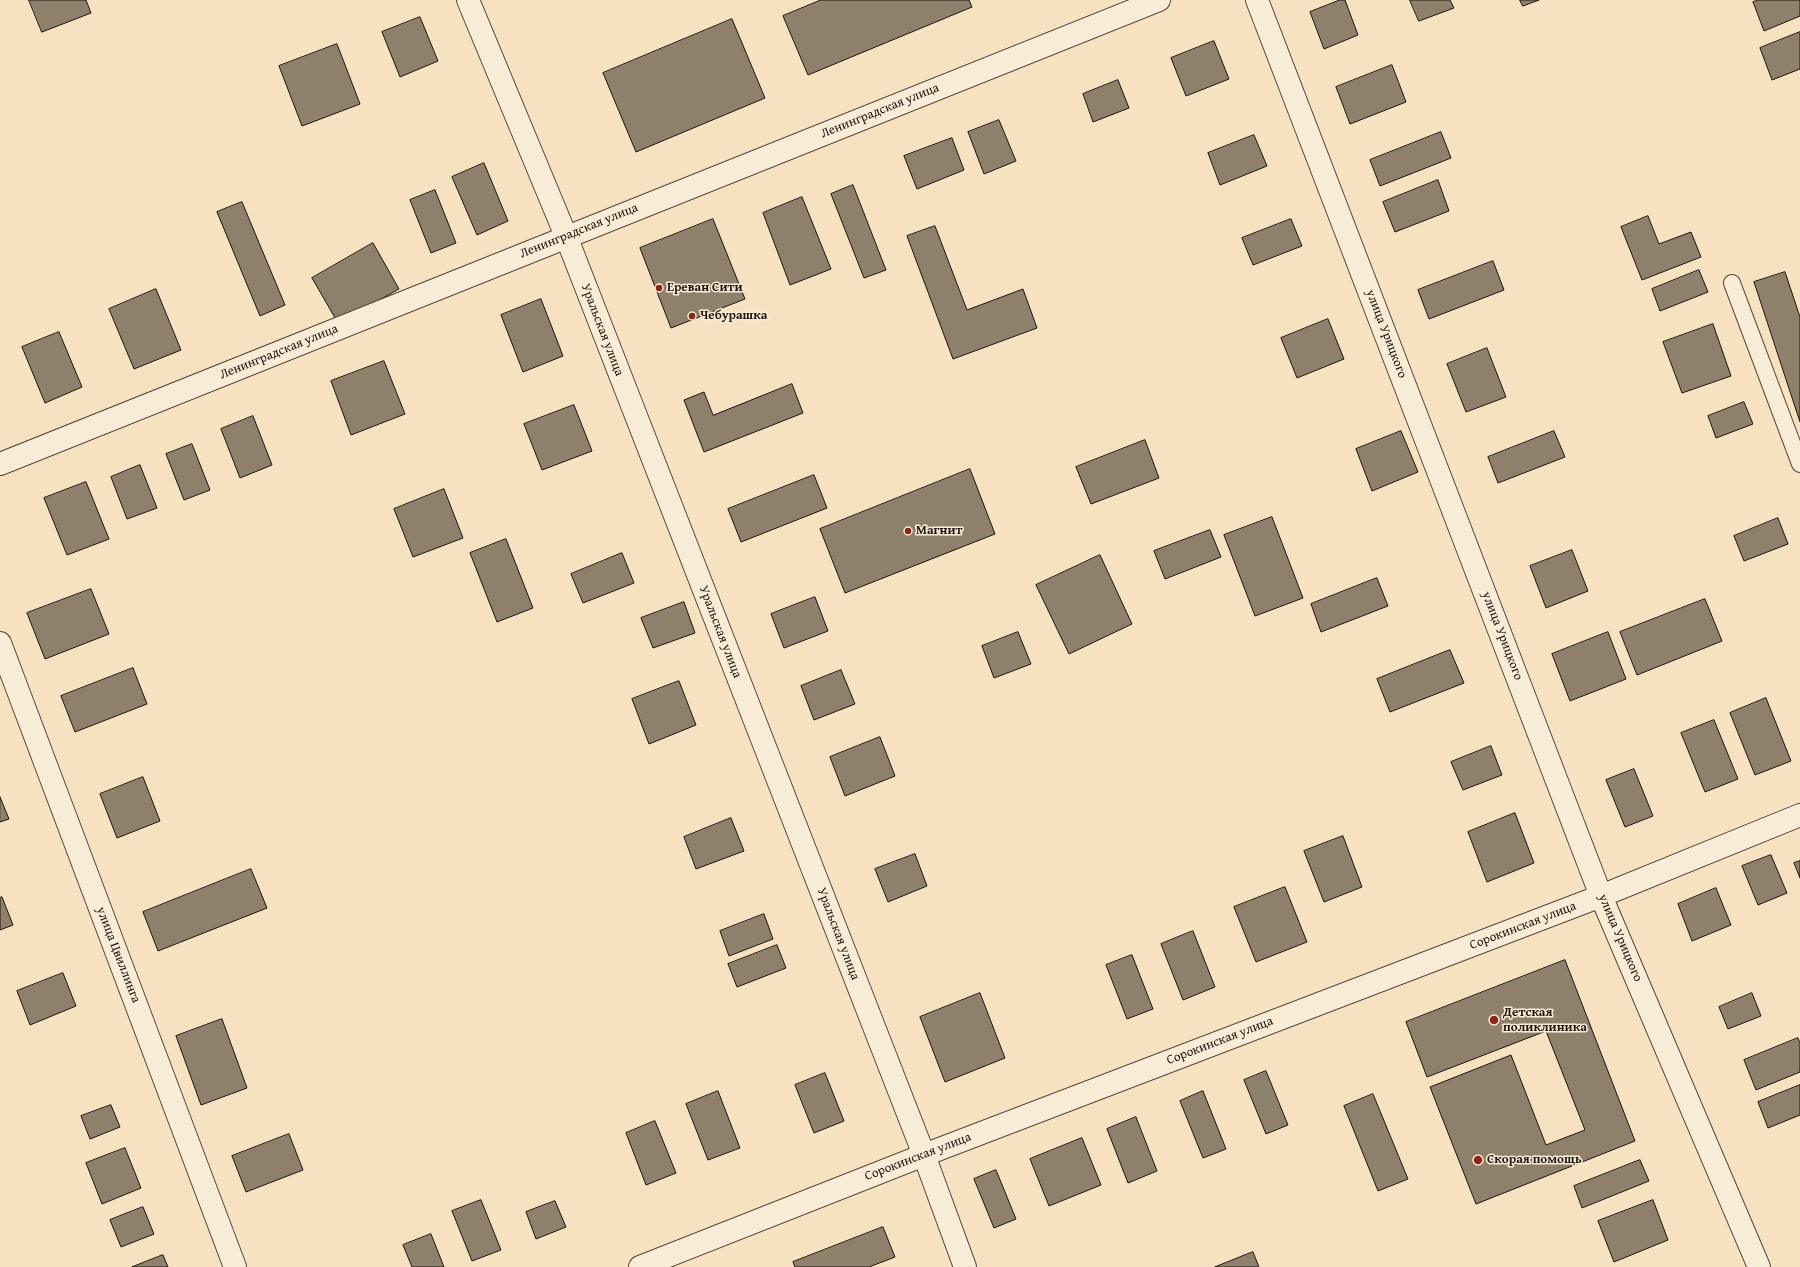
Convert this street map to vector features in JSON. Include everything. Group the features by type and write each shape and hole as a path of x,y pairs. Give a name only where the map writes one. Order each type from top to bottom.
{"street":[{"name":"Уральская улица","path":"468,0 566,236 924,1155 965,1267"},
{"name":"Ленинградская улица","path":"0,464 566,236 1159,0"},
{"name":"улица Урицкого","path":"1257,0 1602,896 1759,1267"},
{"name":"улица Цвиллинга","path":"0,643 235,1267"},
{"name":"Сорокинская улица","path":"640,1267 924,1155 1602,896 1800,815"}],"lane":[{"path":"1732,283 1800,464"}],"building":[{"path":"29,0 86,0 91,13 42,32"},
{"path":"821,0 969,0 972,7 808,75 783,16"},
{"path":"1340,0 1345,0 1358,35 1324,49 1310,12"},
{"path":"1410,0 1450,0 1454,8 1419,21"},
{"path":"1520,0 1539,0 1523,6"},
{"path":"1759,0 1800,0 1800,16 1764,31 1753,2"},
{"path":"420,17 438,61 400,77 382,32"},
{"path":"732,19 765,98 636,152 603,73"},
{"path":"1800,32 1800,69 1772,80 1760,48"},
{"path":"1214,41 1229,79 1186,96 1171,58"},
{"path":"337,44 360,104 302,126 279,66"},
{"path":"1392,65 1406,102 1350,124 1336,87"},
{"path":"1118,80 1129,108 1093,122 1083,94"},
{"path":"999,120 1016,161 984,174 968,132"},
{"path":"1441,132 1451,158 1380,186 1370,160"},
{"path":"1254,135 1267,166 1220,185 1208,153"},
{"path":"952,138 964,170 917,189 904,156"},
{"path":"484,163 508,221 477,235 452,177"},
{"path":"1438,180 1449,211 1395,232 1383,202"},
{"path":"853,185 886,270 864,278 831,194"},
{"path":"435,190 456,243 431,253 410,200"},
{"path":"802,197 831,269 790,285 763,213"},
{"path":"242,202 285,305 260,316 217,212"},
{"path":"1648,216 1659,244 1691,232 1701,257 1642,280 1621,227"},
{"path":"713,219 745,299 671,328 640,248"},
{"path":"1291,219 1302,246 1253,265 1242,238"},
{"path":"935,226 967,310 1023,289 1037,328 953,359 907,236"},
{"path":"373,243 399,289 338,323 312,278"},
{"path":"1493,261 1504,290 1429,319 1418,290"},
{"path":"1699,270 1708,292 1660,311 1652,289"},
{"path":"1785,272 1800,317 1800,422 1754,282"},
{"path":"156,289 181,350 134,369 109,309"},
{"path":"541,299 563,356 523,372 501,315"},
{"path":"1328,319 1344,359 1297,378 1281,338"},
{"path":"1713,324 1731,376 1682,393 1663,342"},
{"path":"59,332 82,387 45,403 22,347"},
{"path":"1487,348 1506,397 1466,412 1447,364"},
{"path":"384,361 405,414 351,435 331,381"},
{"path":"792,384 803,413 704,452 684,400 704,392 713,415"},
{"path":"1744,402 1753,424 1716,438 1708,416"},
{"path":"574,405 592,451 542,470 524,424"},
{"path":"253,416 272,465 240,478 221,429"},
{"path":"1401,431 1418,472 1372,491 1356,449"},
{"path":"1554,431 1565,457 1498,483 1488,457"},
{"path":"1145,440 1159,478 1091,504 1076,467"},
{"path":"192,444 210,490 184,500 166,454"},
{"path":"140,465 157,508 127,519 111,477"},
{"name":"Магнит","path":"970,469 995,534 845,593 820,529"},
{"path":"814,475 827,508 741,542 728,509"},
{"path":"86,482 109,539 67,555 44,498"},
{"path":"444,489 463,538 413,557 394,509"},
{"path":"1272,517 1303,598 1255,616 1224,535"},
{"path":"1778,518 1788,544 1744,561 1734,536"},
{"path":"1210,530 1221,557 1165,579 1154,551"},
{"path":"506,539 533,608 497,622 470,553"},
{"path":"1572,550 1588,591 1546,608 1530,566"},
{"path":"622,553 634,583 583,603 571,574"},
{"path":"1100,555 1132,624 1069,654 1036,585"},
{"path":"1377,578 1388,606 1321,632 1311,604"},
{"path":"91,589 109,634 45,659 27,613"},
{"path":"815,597 828,631 784,648 771,614"},
{"path":"1705,599 1722,641 1637,675 1620,632"},
{"path":"684,602 695,633 653,648 641,618"},
{"path":"1018,632 1031,664 994,678 982,646"},
{"path":"1608,632 1626,679 1570,701 1552,654"},
{"path":"1450,650 1464,683 1390,712 1377,679"},
{"path":"133,668 147,704 75,732 61,696"},
{"path":"841,670 855,704 814,720 801,686"},
{"path":"679,681 696,725 649,744 632,699"},
{"path":"1766,698 1791,761 1755,775 1730,713"},
{"path":"1714,720 1738,779 1705,792 1681,733"},
{"path":"880,737 895,776 845,796 830,757"},
{"path":"1491,746 1502,775 1463,790 1451,762"},
{"path":"1634,769 1653,816 1625,827 1606,780"},
{"path":"143,777 160,821 117,838 100,794"},
{"path":"0,797 9,819 0,822"},
{"path":"1515,813 1534,863 1487,882 1468,832"},
{"path":"731,818 744,851 696,869 684,837"},
{"path":"1343,836 1362,887 1324,902 1304,851"},
{"path":"915,854 927,886 888,902 875,869"},
{"path":"1771,855 1787,893 1758,905 1742,866"},
{"path":"1800,861 1800,878 1794,863"},
{"path":"251,869 267,908 158,951 143,912"},
{"path":"1285,887 1307,942 1256,962 1234,907"},
{"path":"1716,888 1731,925 1692,941 1678,904"},
{"path":"2,897 13,925 0,930 0,898"},
{"path":"764,914 773,939 729,956 720,931"},
{"path":"1193,931 1215,987 1183,1000 1161,944"},
{"path":"777,945 786,968 737,987 728,964"},
{"path":"1132,955 1153,1009 1127,1019 1106,965"},
{"path":"1565,960 1635,1141 1476,1204 1430,1087 1511,1055 1546,1145 1585,1130 1546,1031 1427,1077 1406,1022"},
{"path":"63,973 76,1006 30,1025 17,991"},
{"path":"980,993 1005,1058 945,1082 920,1017"},
{"path":"1752,993 1761,1016 1728,1029 1719,1007"},
{"path":"222,1019 247,1088 201,1105 176,1036"},
{"path":"1798,1038 1800,1043 1800,1072 1756,1090 1744,1060"},
{"path":"1266,1071 1288,1125 1266,1134 1244,1080"},
{"path":"825,1073 844,1121 814,1133 795,1085"},
{"path":"1800,1085 1800,1115 1768,1128 1758,1102"},
{"path":"718,1091 740,1148 708,1160 686,1104"},
{"path":"1203,1091 1226,1149 1203,1158 1180,1101"},
{"path":"1373,1094 1408,1179 1378,1191 1344,1106"},
{"path":"111,1105 120,1127 90,1139 81,1116"},
{"path":"1136,1117 1157,1171 1128,1183 1107,1129"},
{"path":"655,1121 676,1173 646,1185 626,1133"},
{"path":"289,1134 303,1170 246,1192 232,1156"},
{"path":"1082,1138 1101,1185 1049,1206 1030,1159"},
{"path":"125,1148 141,1188 102,1204 86,1163"},
{"path":"1640,1160 1649,1181 1582,1208 1574,1186"},
{"path":"996,1170 1016,1219 994,1228 974,1179"},
{"path":"481,1200 501,1250 472,1261 452,1211"},
{"path":"1653,1200 1668,1240 1614,1262 1598,1221"},
{"path":"555,1201 566,1227 536,1239 526,1212"},
{"path":"143,1207 154,1234 121,1247 110,1220"},
{"path":"883,1227 895,1257 869,1267 795,1267 793,1262"},
{"path":"431,1234 444,1267 412,1267 403,1245"},
{"path":"1253,1252 1259,1267 1215,1267"},
{"path":"163,1255 168,1267 132,1267"}],"place":[{"name":"Ереван Сити","path":"659,288"},
{"name":"Чебурашка","path":"692,316"},
{"name":"Магнит","path":"908,531"},
{"name":"Детская поликлиника","path":"1494,1020"},
{"name":"Скорая помощь","path":"1478,1160"}]}
